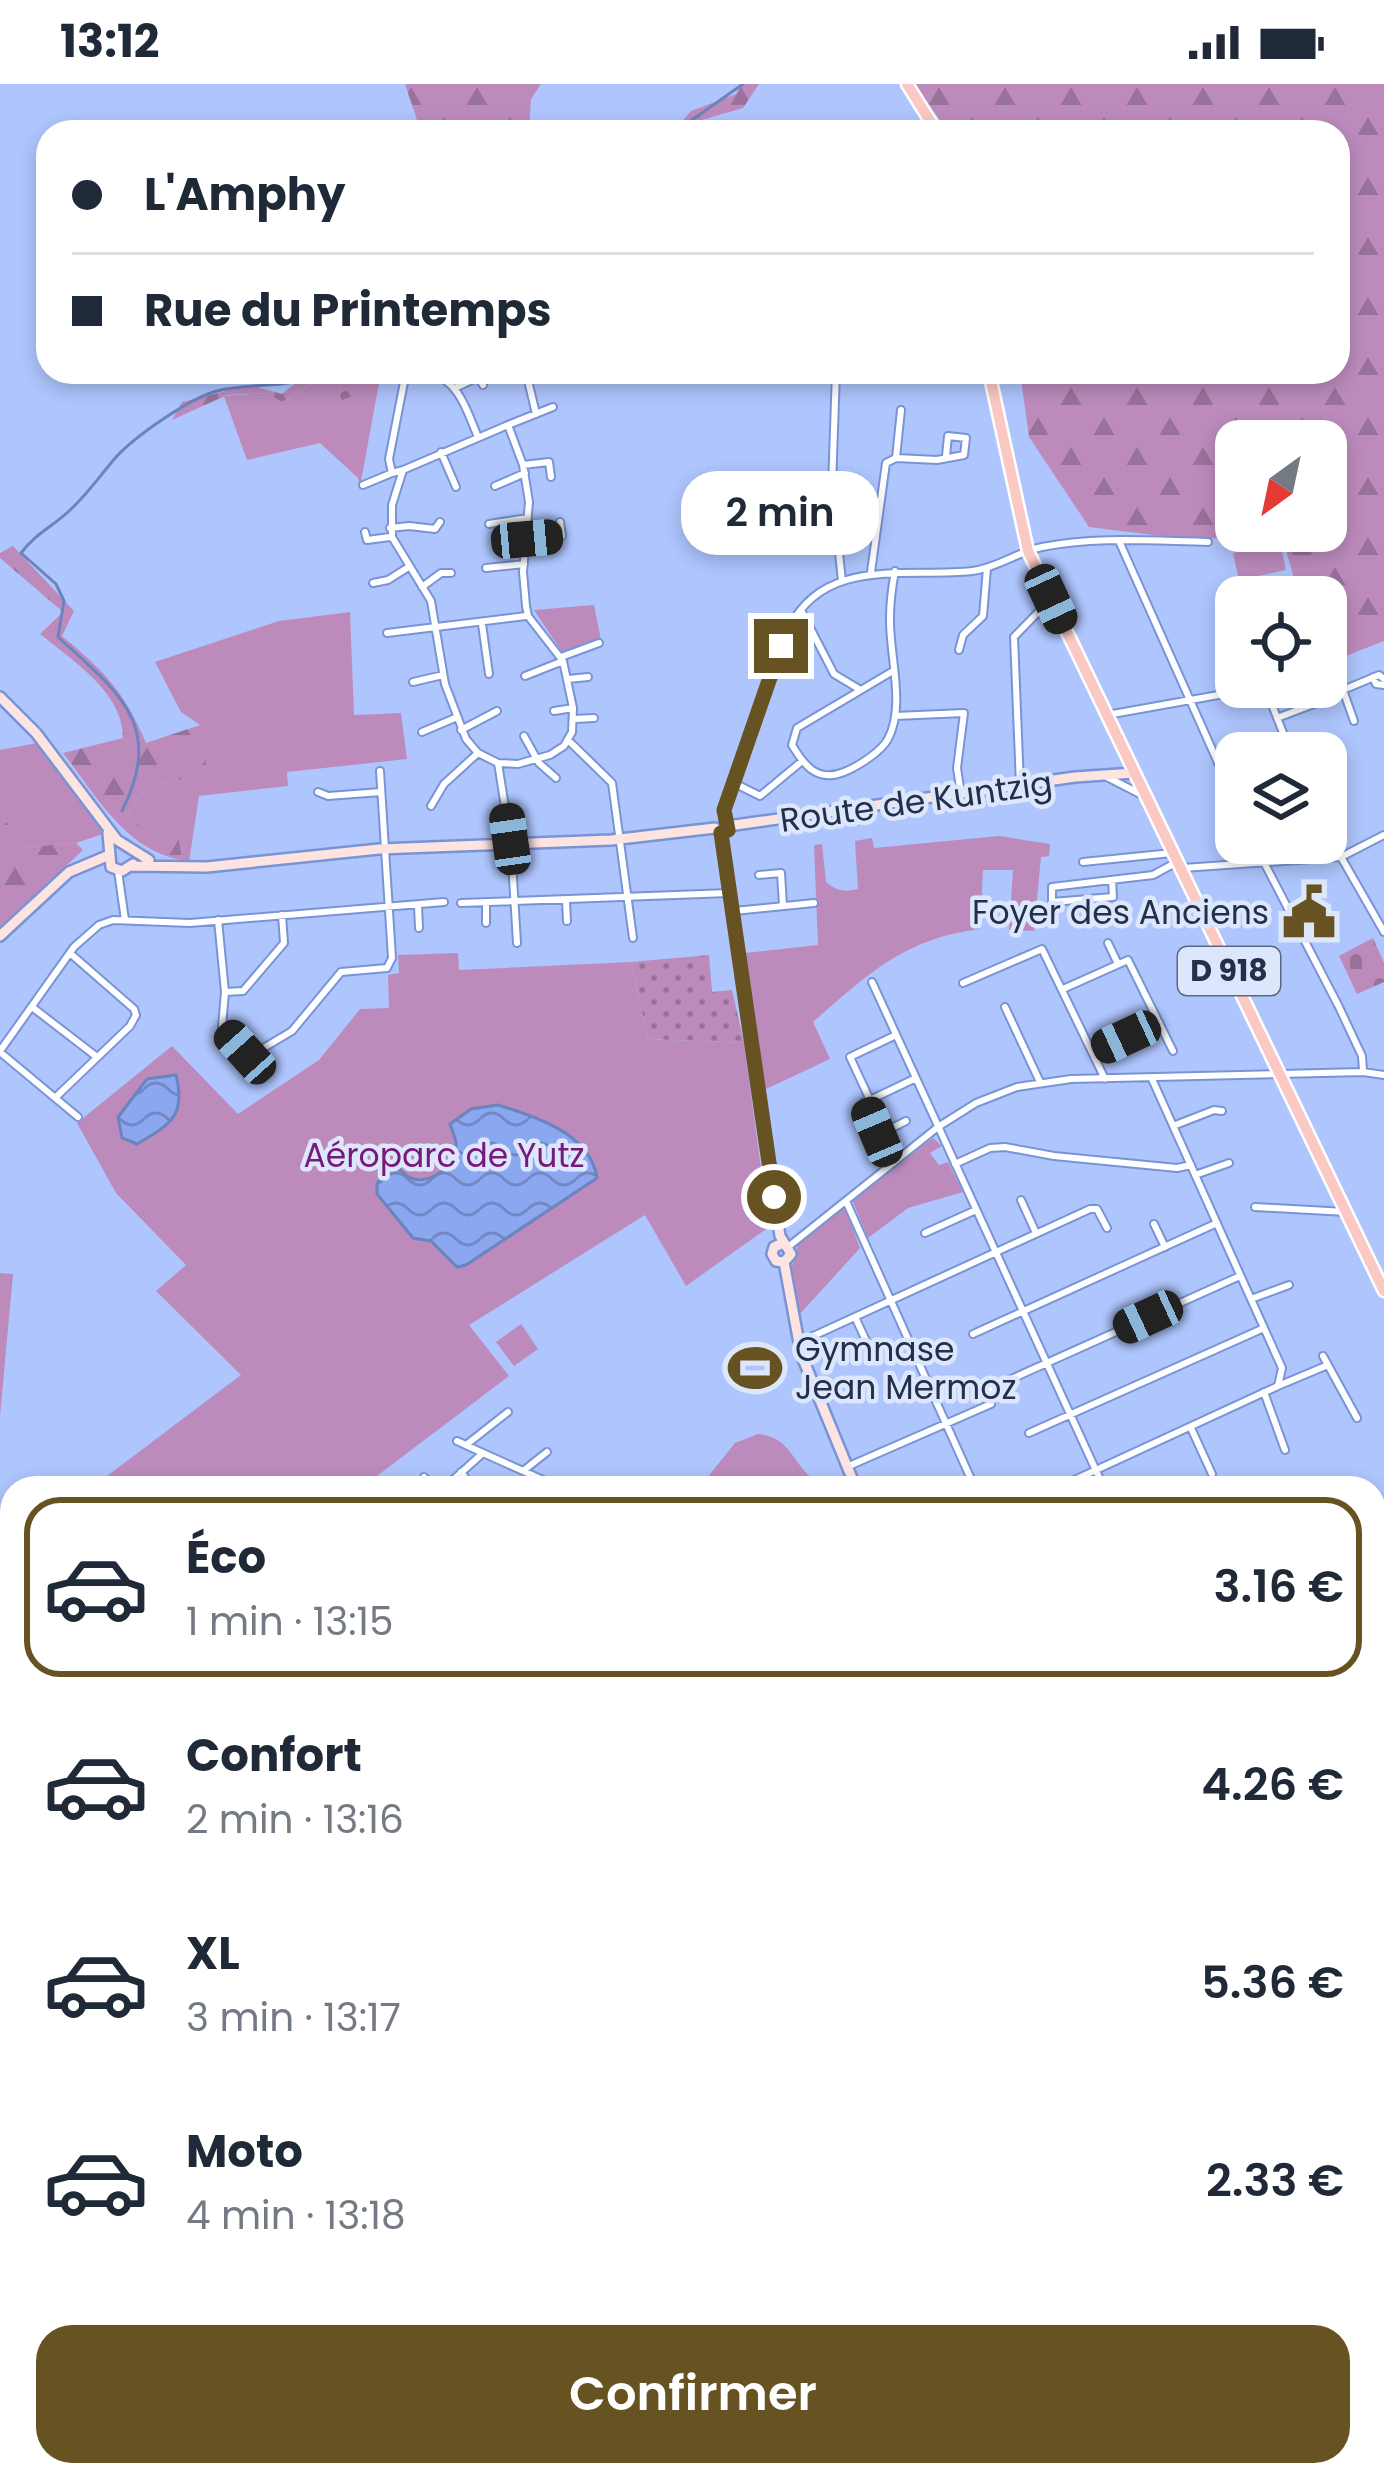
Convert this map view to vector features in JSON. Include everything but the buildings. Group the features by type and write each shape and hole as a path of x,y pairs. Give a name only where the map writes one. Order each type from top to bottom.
{"main road":[{"path":"907,84 930,120"},
{"name":"D 918","path":"992,384 1028,550 1384,1291"}],"street":[{"path":"392,472 389,459 404,384"},
{"path":"448,384 455,388 478,437"},
{"path":"455,388 463,384"},
{"path":"529,384 536,414"},
{"path":"836,384 832,487 842,581"},
{"path":"363,485 553,407"},
{"path":"896,458 901,410"},
{"path":"403,470 392,505 391,532 431,602 443,675 461,730 478,753 498,763 557,752 568,740 573,708 562,659 528,616 524,469 508,424"},
{"path":"441,452 456,488"},
{"path":"871,572 886,463 896,458 937,460 946,456"},
{"path":"495,486 524,469 549,462 550,477"},
{"path":"490,524 528,518"},
{"path":"364,532 367,540 391,532 435,529 440,522"},
{"path":"527,539 562,536 560,522"},
{"path":"1119,541 1215,756"},
{"path":"851,1476 798,1343 784,1262 791,1254 785,1245 722,827 732,782 781,646 801,610 842,581 871,572 987,568 1028,550 1119,541 1208,542"},
{"path":"486,568 524,564"},
{"path":"373,583 409,567"},
{"path":"959,650 963,635 983,616 987,568"},
{"path":"893,671 796,728 791,741 801,762 820,775 846,772 883,746 896,716 890,616 895,571"},
{"path":"422,587 441,573 451,574"},
{"path":"1020,785 1014,637 1051,599"},
{"path":"801,610 834,674 859,689"},
{"path":"387,634 528,616"},
{"path":"482,623 489,674"},
{"path":"525,676 599,643"},
{"path":"1347,688 1378,674 1384,682"},
{"path":"413,682 443,675"},
{"path":"568,679 588,676"},
{"path":"1106,715 1215,696"},
{"path":"0,698 35,733 105,822 120,862 125,920"},
{"path":"1347,703 1354,721"},
{"path":"554,711 573,708"},
{"path":"1273,708 1283,732"},
{"path":"1277,718 1303,708"},
{"path":"461,730 496,711"},
{"path":"896,716 964,713 957,768 961,794"},
{"path":"422,732 455,718"},
{"path":"574,719 594,718"},
{"path":"524,736 556,778"},
{"path":"568,740 612,784 633,938"},
{"path":"1122,747 1108,771 1113,783 1146,797"},
{"path":"431,806 445,784 478,753"},
{"path":"732,782 760,796 801,762"},
{"path":"498,763 511,845 517,943"},
{"name":"Route de Kuntzig","path":"120,862 206,867 385,849 620,839 1131,767"},
{"path":"218,920 225,992 222,1027 245,1052 256,1054 292,1031 341,972 389,965 380,771"},
{"path":"317,792 328,796 382,792"},
{"path":"1347,852 1384,835"},
{"path":"1112,880 1113,897 1052,902 1052,886 1153,875 1176,861"},
{"path":"0,936 69,872 120,862"},
{"path":"1083,862 1273,864"},
{"path":"1341,864 1384,932"},
{"path":"1264,865 1363,1056 1363,1072"},
{"path":"759,875 781,873 783,906"},
{"path":"461,903 729,892"},
{"path":"566,899 567,921"},
{"path":"78,1117 0,1052 93,927 125,920 218,920 444,902"},
{"path":"486,903 487,923"},
{"path":"732,911 814,904"},
{"path":"418,905 419,928"},
{"path":"225,992 243,991 284,944 282,915"},
{"path":"1108,943 1118,964"},
{"path":"963,983 1036,949 1047,953 1106,1079"},
{"path":"56,1097 136,1015 70,953"},
{"path":"1063,989 1128,960 1173,1051"},
{"path":"872,982 1098,1476"},
{"path":"32,1006 97,1057"},
{"path":"1005,1007 1040,1082"},
{"path":"1093,1052 1160,1022"},
{"path":"870,1100 850,1058 896,1034"},
{"path":"785,1245 938,1127 991,1096 1040,1082 1384,1075"},
{"path":"1151,1077 1282,1368 1278,1386"},
{"path":"906,1121 880,1134 864,1102 916,1078"},
{"path":"1173,1126 1222,1111"},
{"path":"955,1164 990,1148 1007,1147 1054,1156 1177,1168 1191,1165"},
{"path":"1195,1175 1229,1163"},
{"path":"1021,1200 1036,1233"},
{"path":"846,1201 970,1476"},
{"path":"1255,1207 1346,1212"},
{"path":"798,1343 1094,1208 1107,1228"},
{"path":"925,1233 976,1210"},
{"path":"1154,1223 1165,1247"},
{"path":"973,1334 1217,1223"},
{"path":"847,1467 991,1404 989,1389 1240,1276"},
{"path":"1251,1299 1289,1286"},
{"path":"855,1317 868,1347"},
{"path":"1029,1432 1264,1328"},
{"path":"1323,1356 1357,1418"},
{"path":"1083,1476 1328,1365"},
{"path":"1264,1392 1285,1450"},
{"path":"466,1445 508,1412"},
{"path":"1191,1427 1212,1474"},
{"path":"457,1441 534,1476"},
{"path":"523,1471 547,1452"},
{"path":"457,1476 483,1453"},
{"path":"461,1472 464,1476"}],"green space":[{"path":"405,84 541,84 531,99 530,120 417,120"},
{"path":"741,84 759,84 743,108 683,120 691,111 736,94"},
{"path":"913,84 1384,84 1384,641 1347,656 1347,576 1293,576 1286,552 1347,552 1347,420 1215,420 1215,538 1193,540 1089,527 1029,437 1022,384 1350,384 1350,120 940,120"},
{"path":"294,384 311,384 282,402 266,393 227,395 172,420 182,402 250,385 282,394"},
{"path":"311,384 337,384 342,392 341,384 379,384 360,487 358,478 320,443 247,460 224,396 266,393 282,402"},
{"path":"334,384 341,384 342,392 359,386 364,391 342,400"},
{"path":"13,546 74,611 62,636 112,684 146,743 200,725 207,770 199,776 147,786 129,812 153,844 179,839 182,860 162,855 128,833 63,753 123,738 121,721 94,679 40,634 63,612 0,558 0,553"},
{"path":"1282,552 1286,570 1238,576 1233,553"},
{"path":"594,605 602,645 571,656 564,655 534,610"},
{"path":"350,612 354,715 401,713 407,759 287,772 288,786 199,796 189,862 182,860 179,839 153,845 129,812 147,786 198,776 200,725 181,712 155,662 279,621"},
{"path":"37,743 93,812 103,834 76,843 27,847 0,814 0,750"},
{"path":"0,814 27,847 76,843 83,850 0,927"},
{"path":"999,836 1050,844 1049,856 1041,857 1034,931 1009,930 1013,870 983,870 980,929 930,941 870,974 813,1022 830,1059 764,1090 745,953 818,945 814,845 822,844 826,882 849,890 858,889 855,841 872,838 874,848"},
{"path":"1373,938 1384,963 1384,982 1357,994 1339,956"},
{"name":"Aéroparc de Yutz","path":"458,953 459,970 631,962 648,1039 744,1043 769,1227 686,1286 645,1215 469,1325 509,1376 377,1476 107,1476 241,1375 156,1291 186,1265 116,1193 77,1123 172,1046 238,1114 319,1060 360,1009 389,1008 388,975 399,973 398,955"},
{"path":"709,955 712,992 732,990 744,1043 648,1039 631,962"},
{"path":"933,1138 942,1146 930,1153 939,1165 948,1162 963,1192 908,1208 868,1238 852,1200"},
{"path":"842,1209 860,1248 799,1315 791,1267 797,1243"},
{"path":"0,1273 13,1274 0,1416"},
{"path":"521,1324 538,1349 514,1366 496,1342"},
{"path":"758,1434 769,1436 784,1445 810,1476 709,1476 735,1443"}],"water":[{"path":"176,1075 179,1100 173,1117 137,1144 122,1138 118,1117 147,1079"},
{"path":"498,1105 544,1121 573,1138 593,1163 597,1178 457,1267 431,1241 413,1238 377,1194 377,1183 393,1163 415,1179 440,1173 455,1151 450,1124 471,1109"}],"waterway":[{"path":"692,120 743,84"},
{"path":"122,811 134,781 137,733 116,694 58,637 64,601 56,584 21,553 150,428 206,395 270,384"}],"place":[{"name":"Foyer des Anciens","path":"1309,912"},
{"name":"Gymnase Jean Mermoz","path":"755,1368"}],"route":[{"path":"774,1197 721,833 728,830 724,810 781,646"}]}
